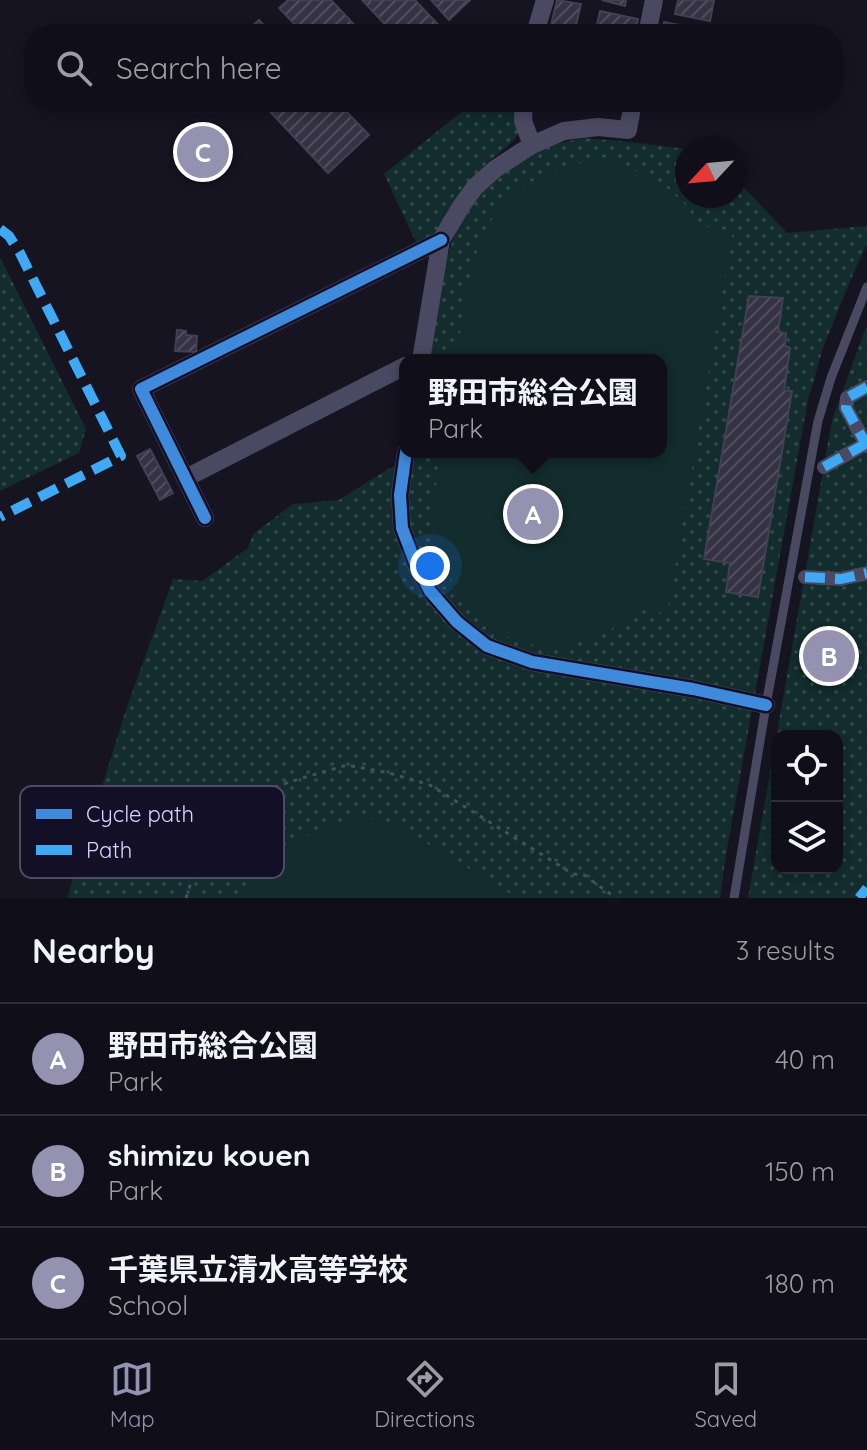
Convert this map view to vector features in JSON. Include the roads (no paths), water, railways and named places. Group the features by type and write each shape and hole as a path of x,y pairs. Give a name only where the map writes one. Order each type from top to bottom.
{"street":[{"path":"538,24 545,0"},
{"path":"649,24 654,0"},
{"path":"523,112 523,121 532,145"},
{"path":"417,354 441,240 475,187 495,169 532,145 564,131 598,127 628,130 631,112"},
{"path":"205,518 141,389 441,240"},
{"path":"186,478 399,370"},
{"path":"824,467 867,444 846,408 847,398 867,387"},
{"path":"405,458 400,495 402,528 415,562 430,591 457,622 487,646 532,662 693,689 766,705"},
{"path":"805,577 841,579 867,573"}],"lane":[{"path":"734,898 818,421 831,378 867,287"}],"place":[{"name":"千葉県立清水高等学校","path":"203,152"},
{"name":"野田市総合公園","path":"533,514"},
{"name":"shimizu kouen","path":"829,656"}]}
